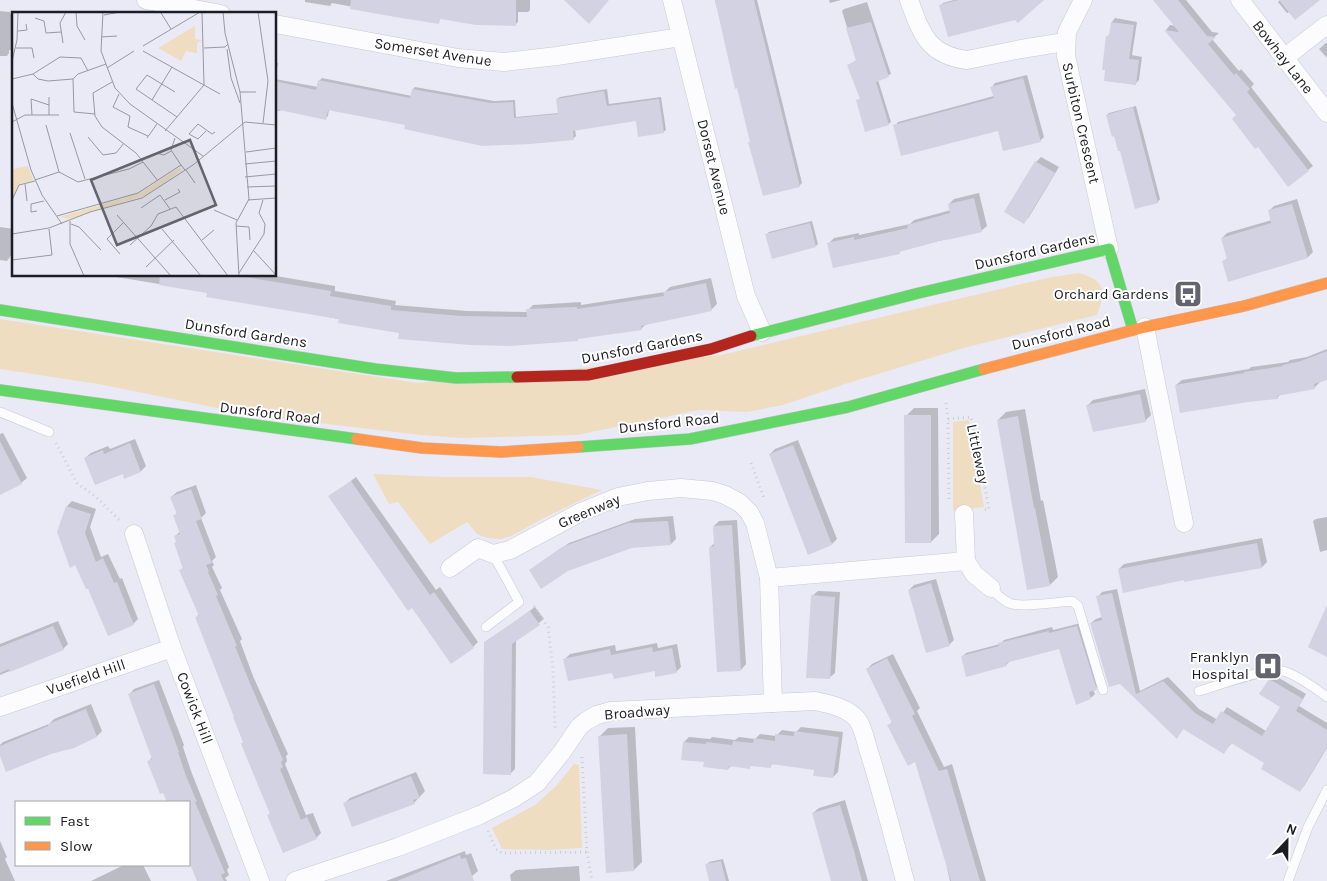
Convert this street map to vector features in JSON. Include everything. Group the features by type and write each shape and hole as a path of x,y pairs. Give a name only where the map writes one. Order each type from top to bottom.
{"main road":[{"name":"Dunsford Gardens","path":"0,310 375,369 456,378 588,375 711,349 762,332 1109,249 1139,328"},
{"name":"Dunsford Road","path":"0,390 422,448 501,452 690,439 848,407 1008,362 1139,328 1244,306 1327,283"}],"street":[{"path":"146,0 210,12"},
{"name":"Dorset Avenue","path":"672,0 746,296 762,332"},
{"path":"909,0 926,39 940,51 961,59 967,60 1066,42"},
{"name":"Surbiton Crescent","path":"1083,0 1067,32 1067,63 1109,249"},
{"name":"Bowhay Lane","path":"1240,0 1327,113"},
{"name":"Somerset Avenue","path":"276,24 458,58 498,62 557,56 681,37"},
{"path":"1284,58 1327,25"},
{"path":"1139,328 1184,523"},
{"name":"Greenway","path":"450,568 478,548 493,554 510,550 581,512 618,497 648,491 681,488 712,491 725,495 740,503 749,512 755,523 769,578 773,703"},
{"path":"964,514 966,561 974,574 991,588"},
{"name":"Cowick Hill","path":"134,534 172,648 260,881"},
{"path":"769,578 966,561"},
{"name":"Vuefield Hill","path":"0,707 172,648"},
{"name":"Broadway","path":"295,881 398,847 480,815 514,798 537,783 579,727 586,721 611,711 815,701 832,704 846,711 856,719 862,730 905,881"}],"lane":[{"path":"0,412 49,432"},
{"path":"486,627 519,602 493,554"},
{"path":"991,588 997,595 1011,604 1042,604 1072,601 1078,606 1103,690"},
{"path":"1199,691 1268,671 1283,671 1327,696"},
{"path":"1288,881 1308,827 1327,790"}],"path":[{"name":"Littleway","path":"971,417 988,509 964,514 950,516 948,419 971,417"},
{"path":"49,432 77,483 96,497 134,534"},
{"path":"533,604 548,628 553,669 556,731 562,752"},
{"path":"582,756 587,852 592,881"},
{"path":"480,815 496,849 502,852 587,852"}],"shaded area":[{"path":"1078,273 1094,279 1101,287 1103,293 1097,315 967,347 783,405 747,412 699,410 577,435 462,438 420,435 252,415 98,384 0,369 0,319 418,383 721,355 1047,278"},
{"path":"969,420 984,507 953,511 953,422"},
{"path":"373,474 442,477 531,477 602,490 511,536 501,539 487,538 477,534 467,522 430,544 398,502 389,504"},
{"path":"574,764 579,765 582,848 547,850 502,849 492,828 535,805 556,786"}],"building":[{"path":"351,0 516,0 516,26 476,25 440,19 439,24 350,9"},
{"path":"564,0 609,0 589,24"},
{"path":"715,0 754,0 800,187 763,196 748,142 750,142 737,88 735,89"},
{"path":"958,0 1044,0 1018,23 1015,20 948,37 939,5"},
{"path":"1153,0 1178,0 1207,36 1216,37 1208,44 1234,75 1236,73 1250,89 1247,92 1309,171 1288,187 1258,147 1255,149 1232,119 1236,115 1164,30 1179,32"},
{"path":"1279,0 1320,0 1295,20"},
{"path":"871,22 889,77 876,82 889,125 865,132 856,100 860,99 847,65 856,61 846,28"},
{"path":"1111,22 1134,25 1129,59 1139,60 1136,85 1104,81 1105,70 1102,70 1106,36 1109,36"},
{"path":"1023,78 1041,142 1003,151 998,131 901,156 893,125 994,98 990,87"},
{"path":"318,80 410,98 412,89 491,103 513,102 514,118 558,114 556,99 604,91 607,106 659,99 664,133 638,137 636,121 573,131 574,140 482,146 404,129 405,125 328,110 326,120 276,109 276,81 316,90"},
{"path":"1133,107 1158,203 1135,209 1120,151 1118,151 1114,136 1112,137 1106,115"},
{"path":"1035,161 1055,173 1024,224 1004,212"},
{"path":"974,198 982,232 947,239 899,252 900,254 833,268 827,243 854,237 854,240 908,228 907,225 950,213 948,204"},
{"path":"1292,204 1308,258 1228,282 1222,261 1227,259 1221,238 1271,223 1268,210"},
{"path":"810,223 816,247 772,259 765,234"},
{"path":"160,276 239,276 331,291 330,296 391,306 391,310 461,316 527,317 526,309 577,307 577,309 664,296 663,292 706,283 712,311 641,326 642,330 578,339 578,341 510,346 470,345 398,339 399,333 338,323 339,319 206,297 207,293 159,285"},
{"path":"1327,351 1327,380 1314,384 1315,389 1277,396 1278,399 1180,413 1175,385 1283,366"},
{"path":"1140,394 1146,422 1093,432 1086,405"},
{"path":"904,415 931,415 931,543 905,543"},
{"path":"1018,416 1050,586 1027,590 997,420"},
{"path":"0,441 22,484 0,495"},
{"path":"130,443 141,472 124,479 123,474 95,485 84,458 103,450 104,454"},
{"path":"793,445 832,545 808,555 769,454"},
{"path":"351,481 430,595 434,592 474,648 451,664 412,608 408,611 328,496"},
{"path":"191,489 202,519 196,521 212,563 206,565 218,595 216,596 249,681 283,760 281,762 283,767 280,769 301,820 307,817 317,839 283,853 267,815 270,814 241,744 243,742 234,717 195,617 199,616 179,570 183,569 174,543 176,542 174,536 180,534 173,515 177,514 170,497"},
{"path":"66,506 91,514 85,533 96,562 103,558 114,583 117,582 134,625 108,636 88,589 86,589 75,565 70,568 57,532"},
{"path":"668,521 671,545 632,548 568,571 541,589 529,570 562,547 628,523"},
{"path":"732,525 741,671 717,672 709,547 714,546 713,526"},
{"path":"1257,543 1262,568 1184,582 1184,580 1123,593 1118,569"},
{"path":"931,583 950,646 926,653 908,590"},
{"path":"1112,593 1136,694 1163,681 1195,713 1213,724 1221,711 1262,736 1280,707 1259,694 1269,679 1303,699 1296,711 1327,730 1327,747 1300,792 1261,769 1264,763 1231,743 1224,754 1183,729 1177,739 1120,684 1109,687 1090,623 1102,620 1096,596"},
{"path":"811,595 835,597 830,679 806,678"},
{"path":"1327,605 1327,657 1308,647"},
{"path":"530,611 540,625 512,644 511,775 483,774 484,642"},
{"path":"53,626 64,650 10,672 9,669 0,673 0,647"},
{"path":"1077,626 1097,690 1089,692 1091,699 1076,705 1059,649 1006,663 1007,666 966,677 961,656 999,646 998,643"},
{"path":"652,647 653,652 672,648 677,673 655,677 655,671 614,679 612,673 568,681 563,659 610,649 611,655"},
{"path":"887,658 915,714 912,716 939,771 947,769 980,881 951,881 915,762 908,766 887,725 892,723 866,669"},
{"path":"154,684 197,802 195,802 225,873 221,875 224,881 197,881 190,864 190,801 167,801 163,793 160,794 147,761 152,759 128,694"},
{"path":"86,709 97,737 74,748 51,754 6,772 0,756 0,746"},
{"path":"794,731 839,737 833,778 813,776 814,770 771,764 771,768 750,766 750,769 729,766 728,770 703,767 704,762 681,760 683,742 732,745 733,741 753,743 754,738 775,741 775,734 794,736"},
{"path":"627,734 634,871 606,873 598,736"},
{"path":"411,776 420,798 413,800 415,804 352,827 343,803"},
{"path":"840,805 862,881 831,881 812,813"},
{"path":"460,855 461,859 466,858 474,881 397,881"},
{"path":"721,861 726,881 709,881 705,864"}],"traffic: fast":[{"path":"751,336 919,293 1109,249 1133,330"},
{"path":"0,310 375,369 456,378 517,377"},
{"path":"578,447 690,439 848,407 984,369"},
{"path":"0,390 357,439"}],"traffic: slow":[{"path":"984,369 1145,327 1244,306 1327,283"},
{"path":"357,439 422,448 501,452 578,447"}],"traffic: jam":[{"path":"517,377 588,375 711,349 751,336"}],"place":[{"name":"Orchard Gardens","path":"1188,294"},
{"name":"Franklyn Hospital","path":"1268,666"}]}
